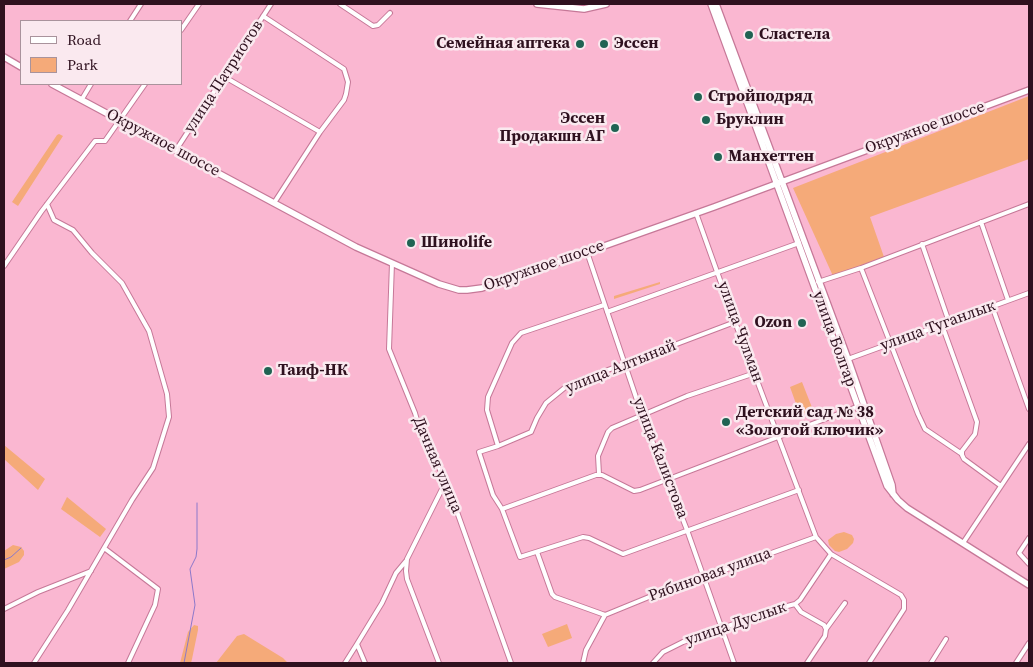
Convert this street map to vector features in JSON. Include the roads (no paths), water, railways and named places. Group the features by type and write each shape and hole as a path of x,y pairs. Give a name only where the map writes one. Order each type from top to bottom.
{"street":[{"path":"131,20 141,4"},
{"path":"182,29 199,4"},
{"name":"улица Патриотов","path":"176,150 271,4"},
{"path":"340,4 373,26 378,25 390,13"},
{"path":"538,4 584,9 606,4"},
{"path":"711,4 779,182"},
{"path":"716,4 779,182"},
{"path":"263,16 344,70 348,82 344,100 320,132 274,203"},
{"path":"4,57 20,66"},
{"path":"223,76 320,132"},
{"name":"Окружное шоссе","path":"54,85 356,247 438,284 458,290 496,284 696,213 1029,90"},
{"path":"82,99 90,85"},
{"path":"4,266 47,204 95,141 105,141 143,85"},
{"name":"улица Болгар","path":"779,182 799,243 887,486 907,508 1029,585"},
{"name":"улица Болгар","path":"779,182 848,359 892,485 893,494"},
{"path":"34,663 68,610 152,468 169,417 167,394 148,330 122,283 73,230 54,220 47,204"},
{"path":"818,282 861,268 1029,204"},
{"name":"улица Чулман","path":"696,213 816,537 831,554 901,595 904,600 904,609 869,663"},
{"path":"981,222 1008,300"},
{"path":"607,312 799,243"},
{"path":"922,244 949,322"},
{"name":"улица Калистова","path":"587,252 642,415 687,530 734,663"},
{"name":"Дачная улица","path":"392,262 389,349 415,413 421,434 446,481 511,663"},
{"path":"861,268 925,428 962,454 964,459 1001,486"},
{"name":"улица Туганлык","path":"848,359 1029,293"},
{"path":"498,446 487,410 487,401 516,338 521,333 604,304"},
{"path":"992,306 1029,409"},
{"name":"улица Алтынай","path":"502,509 493,495 479,452 532,432 537,418 546,403 568,385 735,322"},
{"path":"942,325 977,422 975,434 962,454"},
{"path":"599,474 598,456 610,430 687,396 755,373"},
{"path":"799,490 623,554 586,537 520,557 502,509 599,474 634,490 640,490 858,406"},
{"path":"963,543 1029,444"},
{"path":"345,663 382,603 396,573 407,559 446,481"},
{"name":"Рябиновая улица","path":"605,615 816,537"},
{"path":"1029,538 1019,553 1029,564"},
{"path":"104,548 158,589 155,605 128,663"},
{"path":"537,552 555,598 605,615 589,644 583,663"},
{"name":"улица Дуслык","path":"653,663 668,649 722,628 795,604 800,600 831,554"},
{"path":"407,559 407,579 439,663"},
{"path":"4,609 38,592 91,571"},
{"path":"807,663 824,636 826,629 845,602"},
{"name":"улица Дуслык","path":"795,604 801,612 824,625 826,629"},
{"path":"931,663 946,639"},
{"path":"1016,663 1029,642"},
{"path":"357,644 365,663"}],"waterway":[{"path":"184,663 195,605 190,569 196,557 197,549 197,503"},
{"path":"4,560 11,557 21,548"}],"place":[{"name":"Сластела","path":"749,35"},
{"name":"Семейная аптека","path":"580,44"},
{"name":"Эссен","path":"604,44"},
{"name":"Стройподряд","path":"698,97"},
{"name":"Бруклин","path":"706,120"},
{"name":"Эссен Продакшн АГ","path":"615,128"},
{"name":"Манхеттен","path":"718,157"},
{"name":"Шиноlife","path":"411,243"},
{"name":"Ozon","path":"802,323"},
{"name":"Таиф-НК","path":"268,371"},
{"name":"Детский сад № 38 «Золотой ключик»","path":"726,422"}]}
